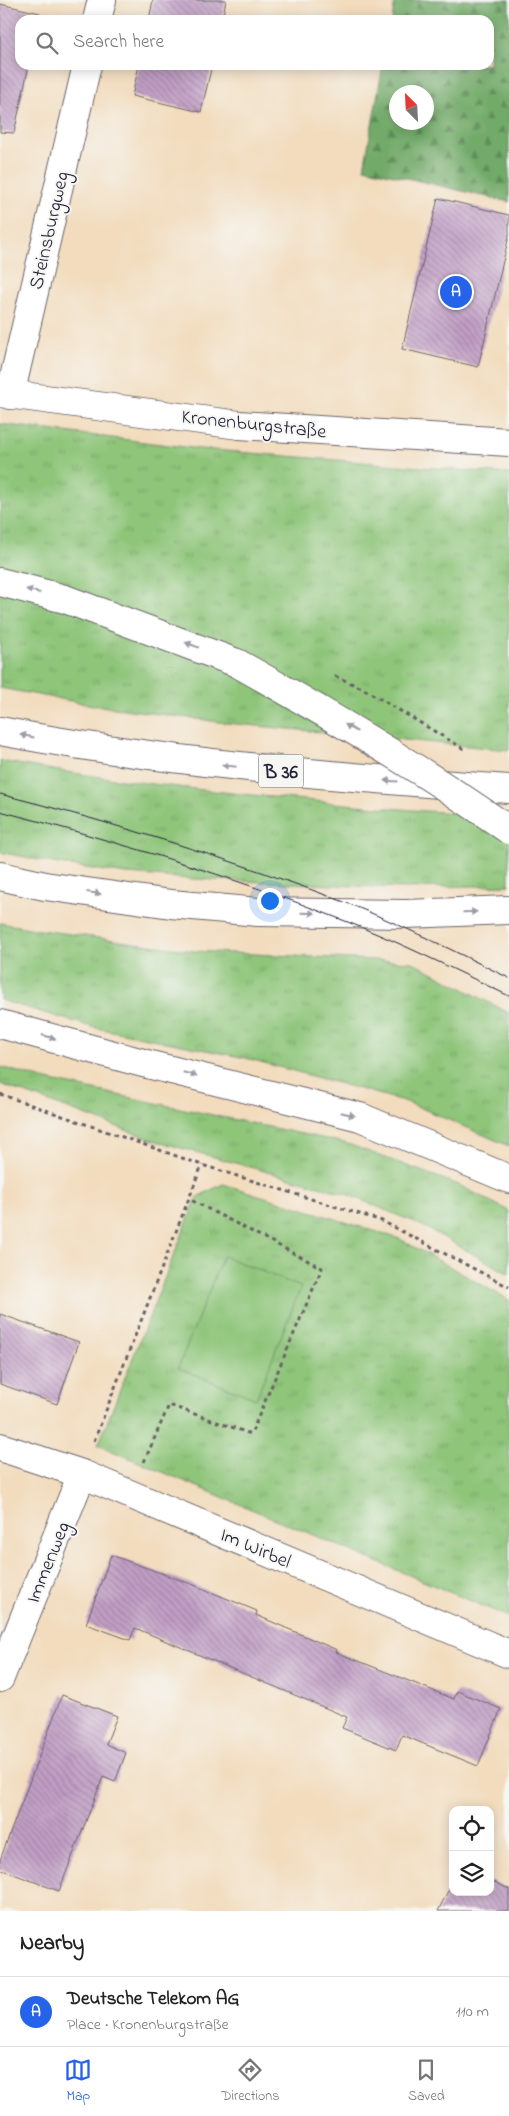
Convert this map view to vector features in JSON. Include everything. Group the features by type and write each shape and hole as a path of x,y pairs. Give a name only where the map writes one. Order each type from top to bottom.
{"main road":[{"path":"98,15 102,0"},
{"name":"Steinsburgweg","path":"5,394 86,70"},
{"name":"Kronenburgstraße","path":"5,394 135,409 238,425 509,442"},
{"path":"0,582 65,599 238,662 382,747 509,830"},
{"name":"B 36","path":"0,731 201,763 320,776 509,789"},
{"path":"0,876 46,886 171,904 258,912 406,914 509,910"},
{"path":"1,1024 143,1063 360,1117 509,1179"},
{"name":"Im Wirbel","path":"0,1447 82,1474 509,1654"},
{"name":"Immenweg","path":"0,1678 82,1474"}],"path":[{"path":"0,1094 202,1165 382,1221 509,1287"},
{"path":"82,1474 202,1165"},
{"path":"130,1494 169,1405 251,1434 322,1268 189,1199"}],"green space":[{"path":"395,0 509,0 509,202 364,168 382,70 494,70 494,15 393,15"},
{"path":"0,424 201,449 509,474 509,750 226,723 93,705 0,688"},
{"path":"0,761 114,779 229,793 407,810 509,816 509,885 404,888 192,879 127,874 58,864 0,852"},
{"path":"0,923 194,951 413,962 509,1013 509,1146 407,1102 246,1058 92,1027 0,1000"},
{"path":"0,1067 47,1080 345,1143 459,1185 509,1211 509,1274 423,1226 347,1194 156,1141 0,1084"},
{"path":"223,1184 400,1239 509,1300 509,1617 98,1445 197,1197"},
{"path":"223,1256 301,1287 256,1399 178,1368"}],"building":[{"path":"153,0 226,0 223,15 150,15"},
{"path":"0,4 40,13 40,15 15,15 15,70 28,70 14,133 0,132"},
{"path":"138,70 211,70 201,112 132,96"},
{"path":"438,198 509,215 509,236 478,367 402,349"},
{"path":"0,1314 79,1342 57,1404 0,1384"},
{"path":"111,1555 194,1585 257,1611 256,1615 337,1650 336,1652 454,1699 457,1691 501,1709 478,1766 402,1735 396,1750 342,1728 347,1717 135,1628 130,1640 86,1624"},
{"path":"62,1695 117,1716 106,1744 126,1753 115,1782 103,1777 59,1891 0,1869 0,1860"},
{"path":"494,1882 509,1889 509,1911 438,1911 449,1889 449,1896 494,1896"}],"tram line":[{"path":"0,794 175,844 304,887 388,920 509,978"},
{"path":"0,811 172,860 298,903 383,937 509,996"}],"place":[{"name":"Deutsche Telekom AG","path":"456,292"}]}
